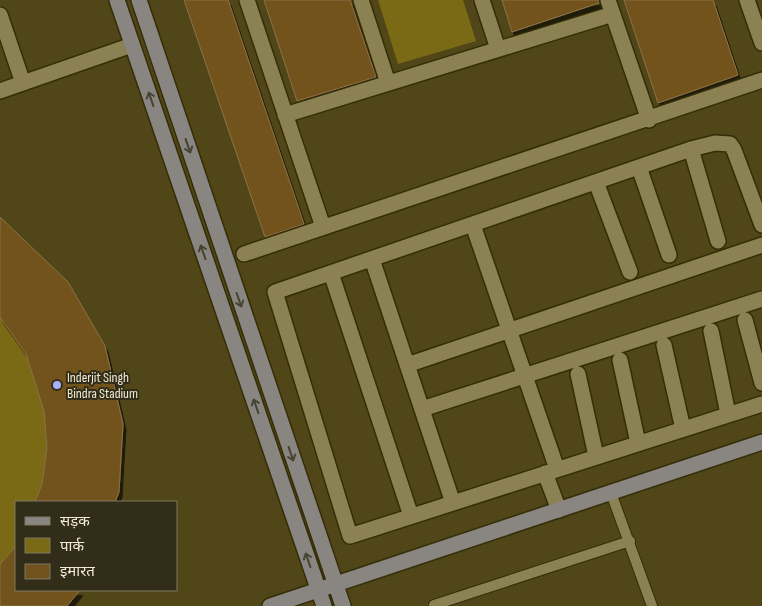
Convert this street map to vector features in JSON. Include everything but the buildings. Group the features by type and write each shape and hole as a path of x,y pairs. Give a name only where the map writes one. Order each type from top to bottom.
{"main road":[{"path":"117,0 310,596 324,606"},
{"path":"138,0 343,606"},
{"path":"270,606 310,596 335,585 762,442"}],"street":[{"path":"247,0 323,227"},
{"path":"361,0 388,84"},
{"path":"482,0 498,48"},
{"path":"747,0 758,18 762,43"},
{"path":"285,115 498,48 610,7 648,120"},
{"path":"0,14 22,83"},
{"path":"0,91 132,44"},
{"path":"244,254 648,120 762,80"},
{"path":"762,225 730,144 715,142 275,292 350,536 762,404"},
{"path":"691,149 718,241"},
{"path":"639,167 669,255"},
{"path":"596,182 630,272"},
{"path":"473,225 525,376 551,471 559,510"},
{"path":"407,365 762,245"},
{"path":"372,259 453,503"},
{"path":"331,273 411,516"},
{"path":"422,409 762,298"},
{"path":"745,320 762,383"},
{"path":"711,331 728,414"},
{"path":"664,345 683,429"},
{"path":"620,360 638,443"},
{"path":"578,374 596,456"}],"lane":[{"path":"611,493 652,606"},
{"path":"434,605 630,541"}],"green space":[{"path":"378,0 463,0 476,41 398,64"},
{"name":"Inderjit Singh Bindra Stadium","path":"0,221 8,225 68,282 105,346 123,424 119,492 115,501 15,501 15,591 79,591 67,606 0,606"}],"place":[{"name":"Inderjit Singh Bindra Stadium","path":"57,385"}]}
